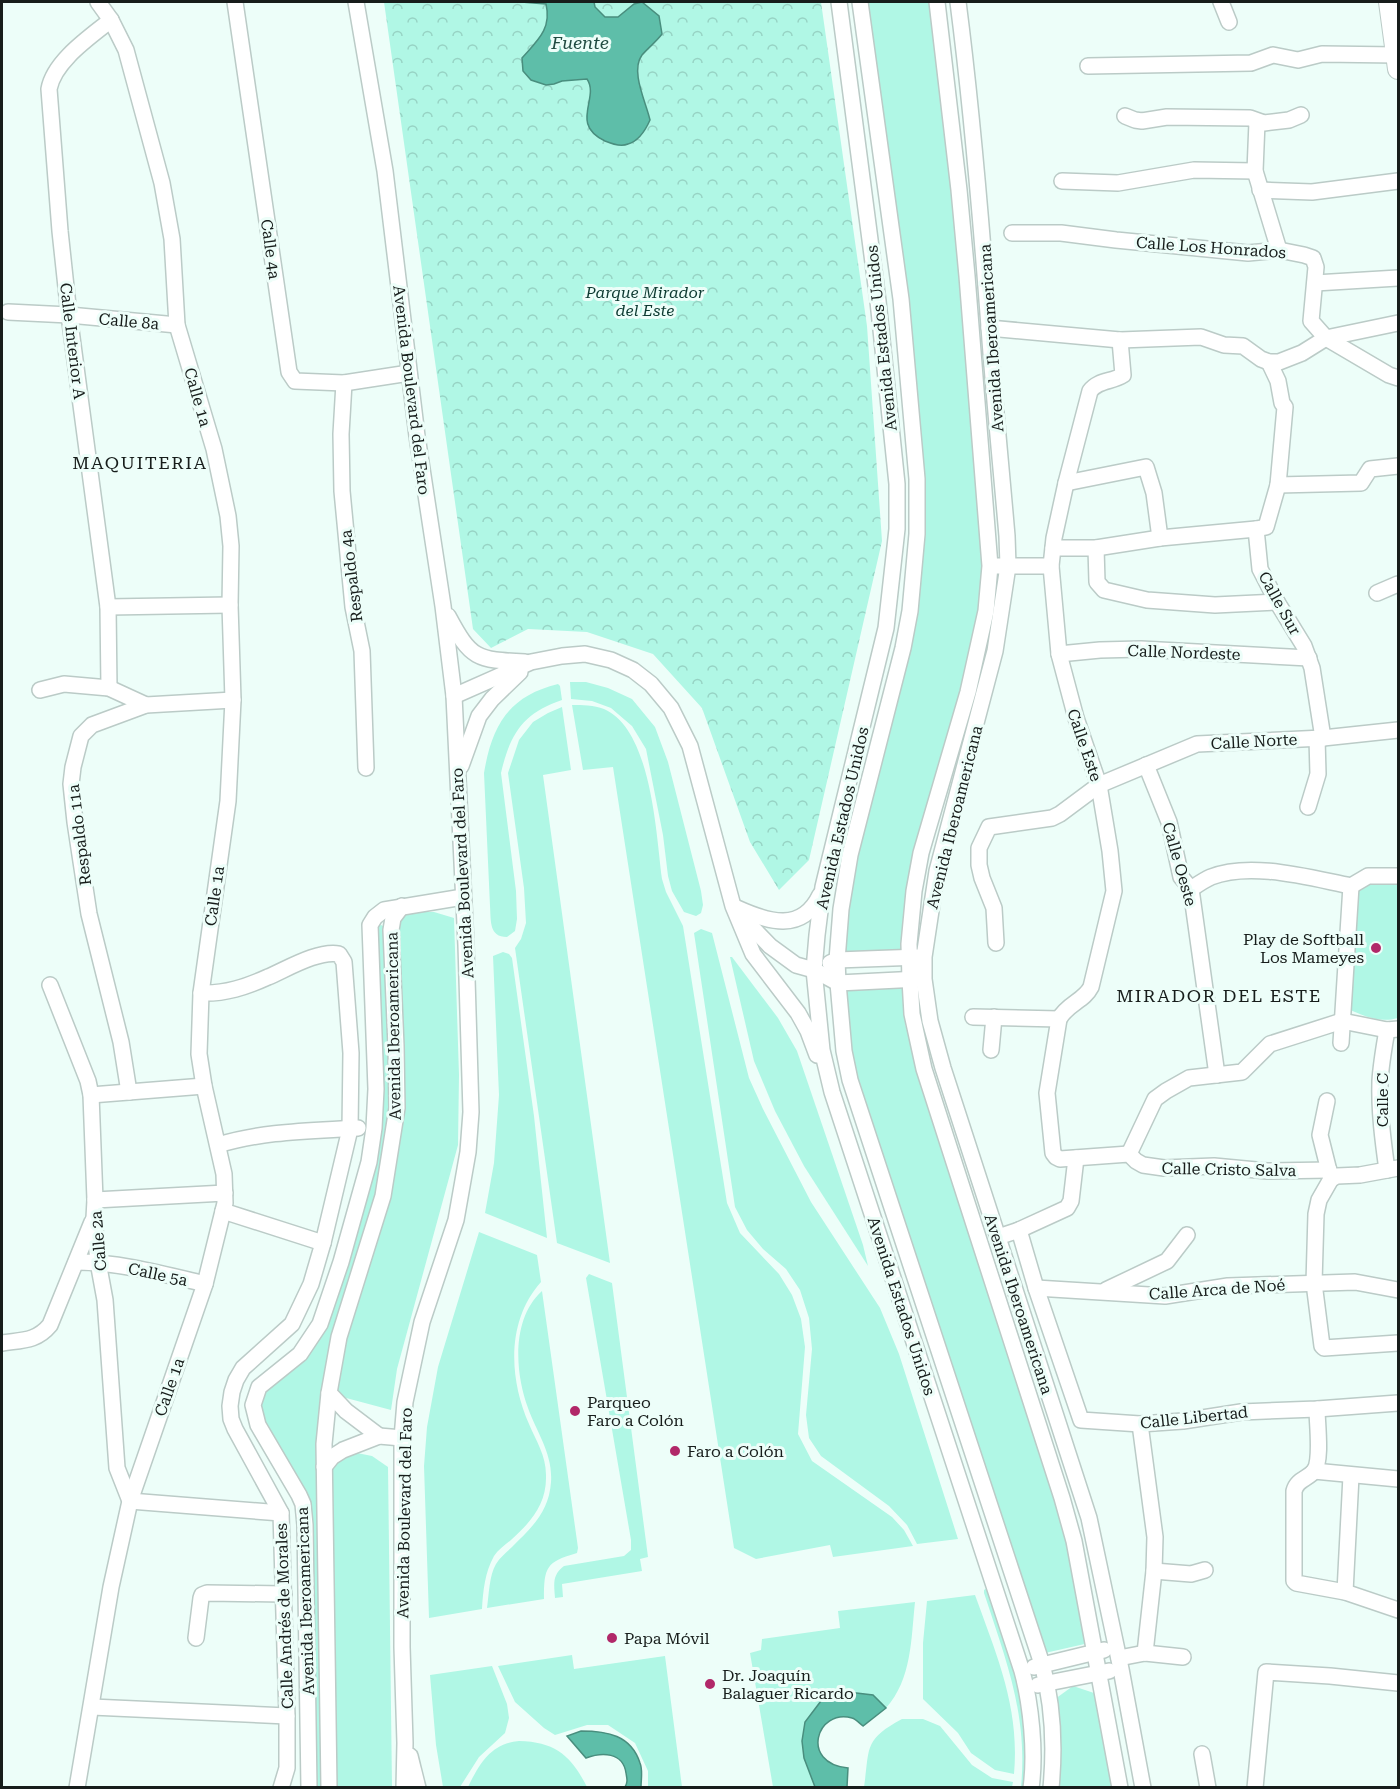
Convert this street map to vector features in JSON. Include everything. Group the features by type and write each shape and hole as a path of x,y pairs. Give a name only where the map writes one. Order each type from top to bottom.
{"main road":[{"path":"1389,2 1397,62"}],"street":[{"name":"Calle 1a","path":"77,1788 111,1587 129,1501 205,1284 223,1211 224,1174 199,1054 201,993 228,801 233,700 231,546 228,516 214,449 177,325 172,239 162,183 126,50 111,20 98,2"},
{"name":"Calle 4a","path":"235,2 289,372 295,381 344,383 409,373"},
{"name":"Avenida Boulevard del Faro","path":"356,2 385,171 409,373 454,696 471,1112 468,1152 456,1220 422,1322 405,1402 402,1438 404,1788"},
{"name":"Avenida Estados Unidos","path":"839,2 878,301 897,484 897,528 886,628 823,887 814,970 822,1050 832,1092 1022,1671 1030,1717 1033,1774 1031,1788"},
{"name":"Avenida Estados Unidos","path":"860,2 901,299 917,479 917,534 910,611 903,648 850,855 841,909 837,960 844,1051 850,1080 1042,1664 1052,1719 1051,1788"},
{"name":"Avenida Iberoamericana","path":"937,2 966,266 990,566 986,611 968,692 917,871 911,912 917,957 917,979 912,1014 924,1069 1074,1541 1120,1788"},
{"name":"Avenida Iberoamericana","path":"917,957 995,651 1008,567 982,227 970,92 958,2"},
{"path":"1221,2 1229,22"},
{"name":"Calle Interior A","path":"109,688 108,606 69,315 49,89 50,79 80,45 111,20"},
{"path":"1088,66 1251,63 1273,55 1298,60 1322,54 1397,62"},
{"path":"1125,116 1142,121 1187,116 1250,118 1257,122 1274,123 1301,115"},
{"path":"1257,122 1255,171 1279,250"},
{"path":"1062,181 1118,183 1194,170 1255,171"},
{"path":"1260,190 1312,192 1398,181"},
{"name":"Calle Los Honrados","path":"1012,233 1061,233 1248,253 1279,250 1313,258 1316,267 1311,321 1326,339 1398,378"},
{"path":"1315,283 1398,278"},
{"path":"878,301 901,299"},
{"name":"Calle 8a","path":"8,312 177,325"},
{"path":"989,328 1120,340 1198,337 1224,345 1243,345 1261,359 1269,362 1286,361 1326,339 1398,323"},
{"name":"Calle Este","path":"1059,1019 1064,1010 1088,992 1091,987 1114,891 1099,785 1076,718 1059,654 1051,566 1066,483 1090,391 1097,384 1115,380 1123,375 1120,340"},
{"path":"1053,548 1096,548 1161,538 1266,527 1278,485 1285,424 1284,405 1278,381 1269,362"},
{"name":"Respaldo 4a","path":"344,383 341,434 342,491 353,607 362,651 366,768"},
{"path":"1278,485 1361,483 1370,469 1398,466"},
{"path":"1066,483 1146,467 1154,494 1161,538"},
{"name":"Calle Sur","path":"1256,529 1259,567 1277,602 1298,634 1312,668 1320,738 1318,774 1308,807"},
{"path":"1096,548 1097,582 1104,590 1146,600 1215,605 1277,602"},
{"path":"990,566 1051,566"},
{"path":"1377,593 1398,584"},
{"path":"108,606 230,605"},
{"path":"443,606 463,644 474,654 488,660 531,662"},
{"name":"Calle Nordeste","path":"1059,654 1141,649 1309,658"},
{"path":"454,696 531,662 585,654 611,660 633,670 651,684 671,708 690,746 733,906 753,954 798,1013 808,1031 832,1092"},
{"path":"458,778 479,716 492,699 531,662"},
{"path":"40,690 64,684 109,688 146,705"},
{"name":"Respaldo 11a","path":"129,1092 121,1042 89,914 71,784 72,767 81,736 92,725 146,705 233,700"},
{"name":"Calle Norte","path":"996,943 994,908 979,865 979,848 989,827 1052,818 1099,785 1192,745 1320,738 1398,730"},
{"name":"Calle Oeste","path":"1146,765 1169,822 1181,877 1191,889 1217,1075"},
{"path":"1191,889 1217,875 1249,871 1275,872 1351,886 1368,876 1398,876"},
{"path":"1341,1044 1351,886"},
{"path":"733,906 761,919 781,922 801,917 811,910 823,887"},
{"name":"Avenida Iberoamericana","path":"309,1788 303,1504 258,1425 253,1405 259,1387 300,1354 320,1324 341,1262 369,1162 376,1089 370,925 375,917 384,910 464,897"},
{"name":"Avenida Iberoamericana","path":"329,1788 324,1444 329,1393 339,1338 383,1196 397,1108 391,930 393,918 402,906"},
{"path":"733,906 770,946 796,965 814,970 838,983 917,979"},
{"name":"Calle Andrés de Morales","path":"201,993 226,992 303,961 332,953 339,954 344,962 351,1053 350,1129 323,1243 311,1284 292,1324 243,1368 232,1392 230,1413 235,1429 281,1513 287,1716 287,1768 281,1788"},
{"path":"814,970 837,960 917,957"},
{"name":"Avenida Iberoamericana","path":"917,979 943,1068 1089,1518 1143,1788"},
{"name":"Calle 2a","path":"50,985 88,1081 91,1095 94,1218 98,1262 105,1300 117,1468 129,1501"},
{"path":"973,1017 1059,1019 1047,1093 1050,1132 1053,1153 1056,1157 1076,1158 1129,1154 1156,1097 1191,1077 1242,1072 1270,1044 1342,1021 1393,1030"},
{"path":"991,1050 994,1017"},
{"name":"Calle C","path":"1393,1030 1382,1066 1380,1093 1382,1131 1393,1169"},
{"path":"91,1095 204,1086"},
{"path":"1327,1101 1320,1135 1330,1174 1316,1209 1314,1283 1323,1347 1398,1343"},
{"path":"218,1144 264,1134 394,1127"},
{"name":"Calle Cristo Salva","path":"1129,1154 1143,1165 1164,1168 1214,1166 1337,1176 1360,1175 1393,1169"},
{"path":"998,1237 1019,1230 1069,1206 1076,1158"},
{"path":"95,1200 225,1193"},
{"path":"223,1211 323,1243"},
{"path":"2,1343 30,1339 43,1333 50,1325 94,1218"},
{"name":"Calle Libertad","path":"1019,1230 1080,1419 1140,1424 1183,1421 1241,1412 1398,1403"},
{"path":"1104,1292 1166,1262 1187,1235"},
{"name":"Calle 5a","path":"76,1262 98,1262 205,1284"},
{"name":"Calle Arca de Noé","path":"1036,1288 1165,1296 1228,1286 1314,1283 1360,1283 1398,1290"},
{"path":"329,1393 346,1411 379,1436"},
{"path":"1317,1409 1317,1461 1314,1471 1295,1487 1294,1582 1345,1592 1398,1610"},
{"path":"1140,1424 1154,1531 1154,1571 1144,1653"},
{"path":"324,1467 332,1457 343,1450 379,1436 402,1438"},
{"path":"1314,1471 1398,1479"},
{"path":"1345,1592 1351,1476"},
{"path":"129,1501 281,1513"},
{"path":"1154,1571 1191,1574 1205,1570"},
{"path":"196,1638 202,1594 284,1594"},
{"path":"1022,1671 1095,1652 1118,1658"},
{"path":"1026,1687 1099,1672 1118,1658 1144,1653 1183,1658"},
{"path":"1255,1788 1266,1672 1398,1683"},
{"path":"92,1707 287,1716"},
{"name":"Avenida Boulevard del Faro","path":"405,1743 413,1763 418,1788"},
{"path":"1202,1754 1208,1788"}],"green space":[{"name":"Parque Mirador del Este","path":"384,2 821,2 867,326 882,541 809,860 779,890 750,842 702,708 653,654 587,632 528,629 491,648 473,629"},
{"path":"865,2 929,2 959,244 985,565 981,601 964,686 921,832 903,919 905,952 845,953 846,905 894,708 922,531"},
{"path":"570,682 586,682 608,688 632,699 655,727 668,762 701,891 703,905 701,913 696,916 684,912 672,891 646,749 632,726 611,708 592,701 571,699"},
{"path":"558,684 562,700 537,711 520,727 509,747 501,773 516,891 517,919 515,931 507,937 501,936 494,931 491,917 484,773 487,756 498,727 515,705 541,689"},
{"path":"572,705 604,709 620,720 632,738 642,760 654,811 662,879 683,926 727,1203 740,1233 779,1274 792,1295 801,1319 805,1347 798,1434 812,1461 892,1517 904,1530 913,1546 833,1557 830,1545 756,1559 734,1548 613,767 583,770"},
{"path":"562,707 571,770 543,775 610,1263 557,1243 515,948 521,939 526,923 524,888 508,773 519,740 533,722"},
{"name":"Play de Softball Los Mameyes","path":"1398,877 1398,1018 1379,1020 1350,1010 1356,886"},
{"path":"414,912 434,912 454,918 459,1075 458,1145 397,1369 391,1410 335,1395 345,1334 388,1195 397,933 400,918"},
{"path":"381,925 387,928 394,1110 377,1203 326,1393 325,1787 312,1787 308,1531 255,1405 262,1387 303,1354 371,1163 375,928"},
{"path":"701,929 712,933 749,1078 763,1109 811,1202 880,1308 899,1354 958,1539 917,1544 907,1525 889,1506 821,1456 809,1438 806,1415 812,1349 809,1318 800,1290 786,1269 763,1249 747,1230 735,1207 694,933"},
{"path":"503,952 512,958 534,1116 547,1238 485,1213 494,1163 499,1095 493,956"},
{"path":"730,957 778,1018 797,1051 863,1245 868,1266 804,1166 775,1111 754,1061"},
{"path":"904,986 905,1024 1032,1419 1068,1546 1089,1643 1045,1653 850,1062 844,988"},
{"path":"479,1232 537,1255 541,1282 530,1297 522,1314 514,1351 522,1407 544,1461 546,1485 541,1504 531,1519 494,1556 487,1575 482,1609 429,1618 424,1466 427,1427 438,1367"},
{"path":"589,1274 612,1283 648,1557 640,1559 642,1571 562,1584 563,1597 555,1598 556,1576 564,1566 624,1556 631,1550 586,1278"},
{"path":"542,1291 578,1548 577,1553 559,1559 549,1567 546,1573 544,1599 487,1608 496,1564 538,1518 550,1493 550,1462 524,1394 520,1379 518,1347 525,1316"},
{"path":"352,1452 372,1456 388,1467 392,1787 334,1787 329,1476 335,1464"},
{"path":"987,1588 1019,1679 1027,1742 1025,1787 1021,1787 1021,1736 1018,1712 1007,1665 984,1593"},
{"path":"975,1595 999,1661 1010,1704 1014,1727 1014,1774 995,1770 971,1753 958,1733 923,1699 923,1643 927,1601"},
{"path":"915,1602 909,1658 895,1697 886,1708 873,1695 821,1701 804,1757 815,1787 773,1787 750,1653 761,1650 762,1639 840,1628 838,1611"},
{"path":"572,1655 574,1669 665,1656 682,1787 648,1787 648,1771 635,1743 608,1725 587,1725 555,1735 544,1728 515,1702 498,1666"},
{"path":"492,1666 507,1704 509,1718 505,1733 479,1757 460,1787 443,1787 436,1745 430,1675"},
{"path":"1073,1686 1094,1693 1112,1771 1112,1787 1057,1787 1055,1699"},
{"path":"902,1719 923,1719 940,1726 972,1765 992,1778 1013,1782 1012,1787 864,1787 868,1754 874,1739 889,1726"},
{"path":"519,1741 543,1744 561,1753 575,1767 587,1787 468,1787 477,1770 493,1750"}],"water":[{"name":"Fuente","path":"521,2 594,2 595,7 605,17 618,17 634,4 642,2 659,16 662,34 642,55 639,62 638,78 650,120 636,140 625,145 617,145 594,134 587,119 590,86 587,79 546,85 531,80 523,71 522,58 542,34 547,21 547,13 546,4"},
{"path":"848,1692 873,1695 886,1708 863,1726 853,1719 840,1717 830,1721 822,1728 818,1737 823,1757 833,1764 848,1768 847,1787 815,1787 804,1758 802,1741 805,1722 821,1701"},
{"path":"581,1731 617,1736 631,1746 641,1766 641,1787 625,1787 627,1780 624,1766 616,1757 599,1755 586,1758 567,1736"}],"place":[{"name":"Play de Softball Los Mameyes","path":"1376,948"},
{"name":"Parqueo Faro a Colón","path":"575,1411"},
{"name":"Faro a Colón","path":"675,1451"},
{"name":"Papa Móvil","path":"612,1638"},
{"name":"Dr. Joaquín Balaguer Ricardo","path":"710,1684"}],"district":[{"name":"MAQUITERIA","path":"140,463"},
{"name":"MIRADOR DEL ESTE","path":"1219,996"}]}
